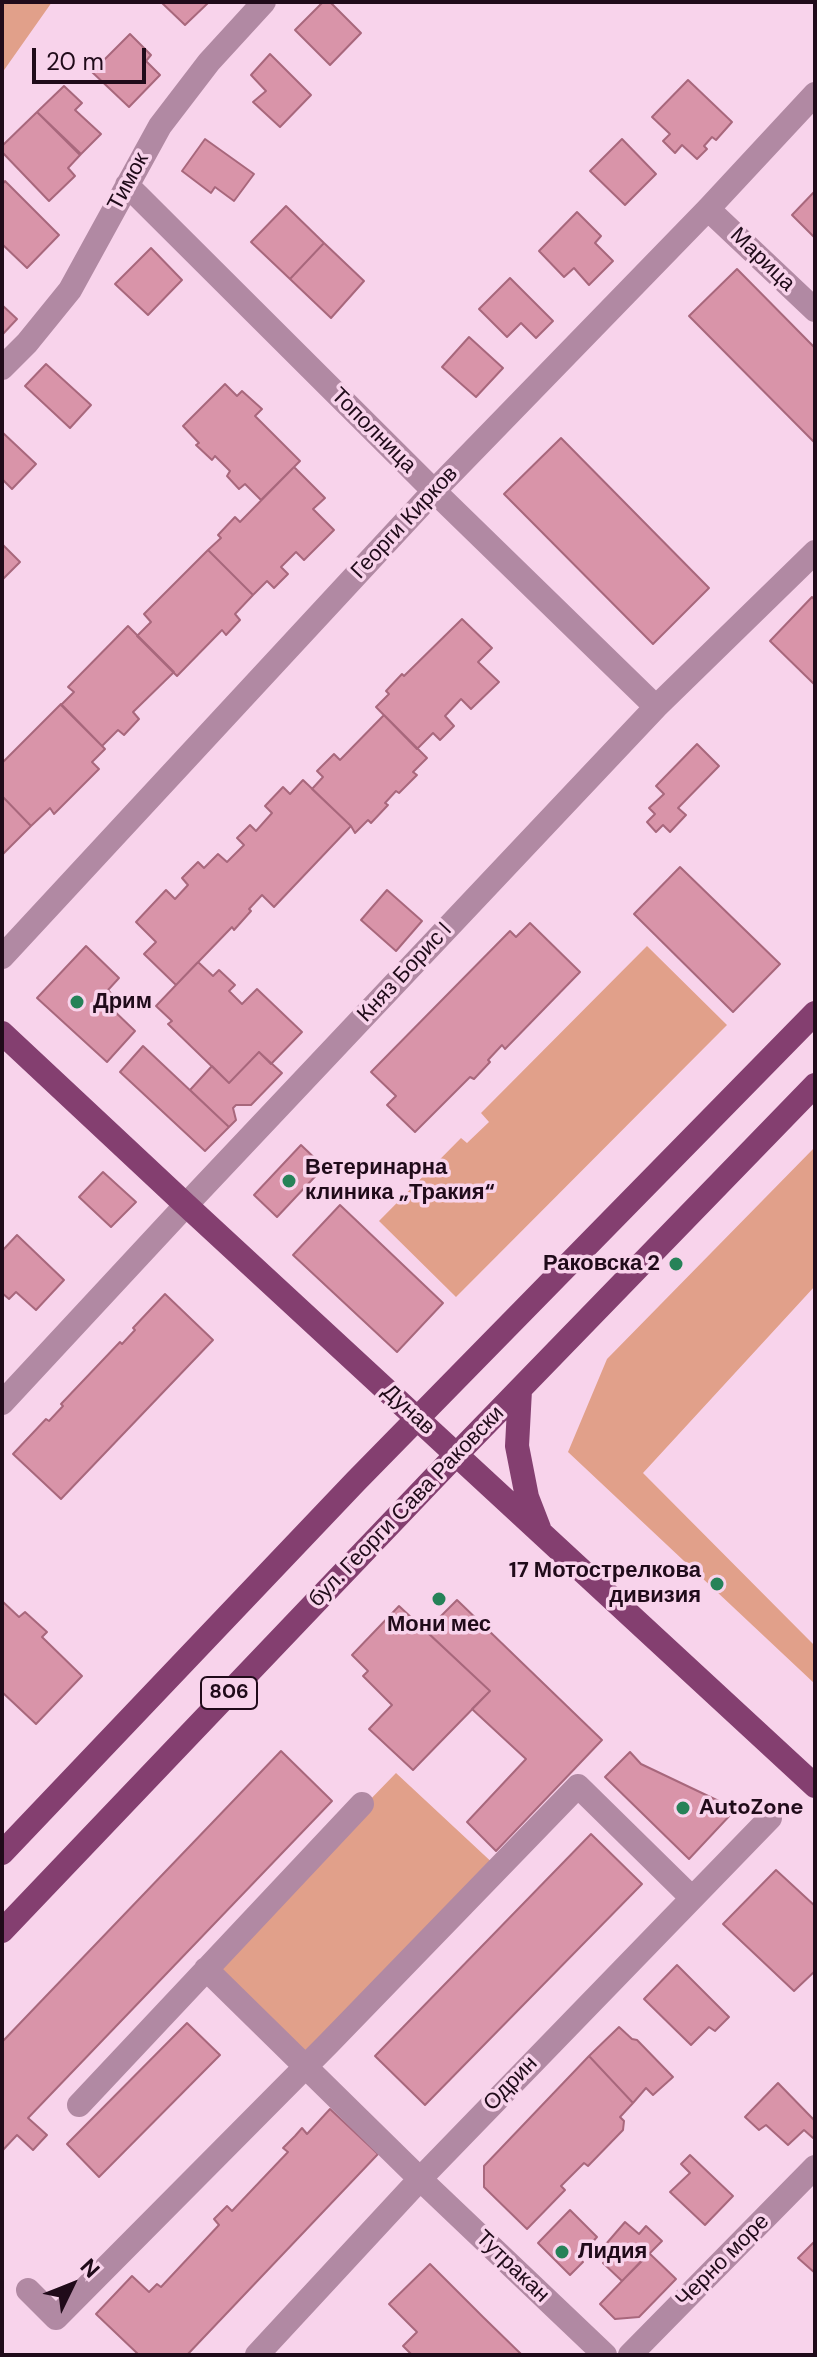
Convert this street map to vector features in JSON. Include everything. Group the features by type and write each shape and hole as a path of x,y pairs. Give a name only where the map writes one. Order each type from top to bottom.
{"main road":[{"name":"806","path":"2,1853 417,1419 815,1013"},
{"name":"Дунав","path":"2,1033 815,1786"},
{"name":"бул. Георги Сава Раковски","path":"2,1931 456,1455 815,1085"},
{"path":"520,1390 517,1446 527,1497 541,1534"}],"street":[{"name":"Тимок","path":"2,368 70,290 160,126 209,62 264,2"},
{"name":"Георги Кирков","path":"2,957 434,491 708,209 815,94"},
{"name":"Тополница","path":"127,185 656,707"},
{"name":"Марица","path":"708,209 815,310"},
{"name":"Княз Борис I","path":"2,1403 656,707 815,552"},
{"path":"28,2290 56,2318 578,1786 692,1898"},
{"path":"79,2105 362,1804"},
{"name":"Одрин","path":"257,2355 420,2179 770,1818"},
{"name":"Тутракан","path":"206,1969 605,2355"},
{"name":"Черно море","path":"630,2355 815,2167"}],"shaded area":[{"path":"2,2 52,2 2,73"},
{"path":"647,946 727,1025 456,1297 379,1221 461,1138 467,1143 489,1122 481,1113"},
{"path":"815,1147 815,1286 643,1473 815,1646 815,1684 568,1452 607,1359"},
{"path":"396,1773 498,1868 304,2067 206,1969"}],"building":[{"path":"161,2 209,2 185,25"},
{"path":"323,2 330,2 361,33 330,65 295,30"},
{"path":"130,34 151,55 146,61 160,75 129,107 92,72"},
{"path":"270,54 311,95 280,127 253,102 266,91 251,75"},
{"path":"688,80 732,122 716,140 712,137 704,146 707,149 697,159 682,145 675,153 663,141 670,134 652,117"},
{"path":"64,86 82,103 75,110 101,134 80,155 37,112"},
{"path":"37,112 81,154 68,168 75,176 49,201 2,152 2,146"},
{"path":"205,139 254,174 234,201 215,187 211,193 182,171"},
{"path":"622,139 656,174 625,205 590,171"},
{"path":"5,181 59,235 27,268 2,244 2,185"},
{"path":"815,191 815,238 792,215"},
{"path":"286,206 324,243 290,279 251,242"},
{"path":"577,212 601,236 595,243 613,261 589,285 574,268 564,277 539,251"},
{"path":"324,243 364,281 331,318 290,279"},
{"path":"151,248 182,280 148,315 115,284"},
{"path":"737,269 815,348 815,443 689,316"},
{"path":"510,278 553,321 536,338 521,323 507,337 479,309"},
{"path":"2,305 17,319 2,335"},
{"path":"469,337 503,368 476,397 442,367"},
{"path":"46,364 91,405 70,428 25,386"},
{"path":"225,384 237,396 242,391 262,409 255,416 300,461 261,500 245,484 239,489 227,476 230,471 215,456 212,460 196,445 199,443 183,426"},
{"path":"2,432 36,464 12,489 2,479"},
{"path":"561,438 709,588 653,644 504,494"},
{"path":"294,467 325,498 313,509 334,530 304,560 296,552 281,567 288,574 274,588 267,581 253,595 208,550 221,538 218,535 235,517 240,522"},
{"path":"2,544 20,562 2,580"},
{"path":"208,550 253,595 235,614 240,620 226,635 222,630 177,676 137,636 151,622 144,614"},
{"path":"812,597 815,600 815,685 770,641"},
{"path":"462,619 492,648 478,662 499,682 471,709 461,699 445,716 454,726 440,740 433,733 417,749 376,707 402,674 404,676"},
{"path":"128,626 174,672 133,712 139,719 124,735 118,730 102,746 61,705 74,692 68,687"},
{"path":"61,704 105,749 92,762 99,769 54,814 50,808 31,826 2,796 2,763"},
{"path":"384,715 427,758 413,772 417,775 399,793 396,791 371,823 368,820 355,833 312,789 323,777 317,771 334,754 340,760"},
{"path":"697,744 719,766 678,808 686,815 670,832 663,825 656,832 647,822 655,814 649,808 664,794 656,786"},
{"path":"303,780 351,826 274,907 262,895 234,930 232,927 176,985 144,954 156,942 136,922 166,890 175,899 188,885 182,878 198,862 204,868 218,854 227,862 244,845 237,838 250,825 256,831 272,813 265,806 283,787 290,794"},
{"path":"2,796 31,826 2,855"},
{"path":"680,867 780,964 733,1012 634,914"},
{"path":"387,890 422,921 396,951 361,920"},
{"path":"530,923 580,972 505,1049 502,1045 474,1079 470,1077 415,1132 387,1105 396,1096 371,1072 510,931 516,937"},
{"name":"Дрим","path":"86,946 119,978 108,990 116,999 109,1006 135,1031 107,1062 37,998"},
{"path":"198,962 213,976 219,970 235,985 229,991 242,1004 257,989 302,1032 271,1064 259,1052 229,1083 168,1024 172,1021 156,1006"},
{"path":"143,1046 229,1127 205,1151 120,1072"},
{"path":"259,1052 282,1073 251,1105 236,1105 233,1108 236,1120 229,1127 190,1090 212,1066 229,1083"},
{"name":"Ветеринарна клиника „Тракия“","path":"301,1145 324,1167 277,1217 254,1195"},
{"path":"103,1172 136,1202 111,1227 79,1197"},
{"path":"340,1205 443,1303 397,1352 293,1255"},
{"path":"17,1235 64,1280 36,1310 16,1292 9,1299 2,1293 2,1251"},
{"path":"165,1294 213,1340 61,1499 13,1454 46,1419 49,1421 63,1406 61,1404 120,1342 122,1344"},
{"path":"457,1600 602,1740 496,1851 467,1822 526,1759 472,1709 490,1691 426,1631"},
{"path":"2,1601 19,1617 25,1612 47,1632 42,1637 82,1676 36,1724 2,1692"},
{"path":"399,1606 490,1691 413,1770 369,1729 392,1705 363,1676 368,1671 352,1655"},
{"path":"281,1751 332,1801 28,2118 47,2135 33,2150 17,2135 2,2151 2,2042"},
{"name":"AutoZone","path":"630,1752 641,1764 725,1804 733,1812 689,1859 605,1777"},
{"path":"591,1834 642,1884 425,2105 375,2056"},
{"path":"776,1870 815,1906 815,1971 794,1991 723,1924"},
{"path":"677,1965 729,2017 715,2031 709,2027 691,2045 644,1999"},
{"path":"187,2023 220,2055 99,2177 67,2144"},
{"path":"619,2027 637,2040 673,2077 653,2095 646,2088 633,2103 589,2056"},
{"path":"589,2056 633,2103 620,2117 624,2121 623,2130 588,2166 584,2163 561,2186 565,2190 527,2229 484,2187 484,2166"},
{"path":"778,2083 815,2121 813,2138 804,2130 788,2145 766,2125 759,2130 745,2117"},
{"path":"330,2109 378,2154 187,2355 139,2355 96,2314 132,2276 149,2292 157,2284 161,2287 219,2225 214,2219 227,2206 232,2211 288,2152 283,2148 302,2128 307,2134"},
{"path":"690,2155 733,2196 705,2225 670,2192 690,2173 681,2164"},
{"path":"570,2210 597,2237 579,2257 583,2262 570,2275 538,2243"},
{"path":"625,2222 639,2234 646,2226 662,2241 622,2281 603,2263 607,2259 600,2251"},
{"path":"815,2241 815,2273 798,2258"},
{"path":"649,2253 676,2279 639,2317 615,2319 600,2304"},
{"path":"430,2264 522,2355 412,2355 403,2346 417,2332 389,2304"}],"place":[{"name":"Дрим","path":"77,1002"},
{"name":"Ветеринарна клиника „Тракия“","path":"289,1181"},
{"name":"Раковска 2","path":"676,1264"},
{"name":"17 Мотострелкова дивизия","path":"717,1584"},
{"name":"Мони мес","path":"439,1599"},
{"name":"AutoZone","path":"683,1808"},
{"name":"Лидия","path":"562,2252"}]}
